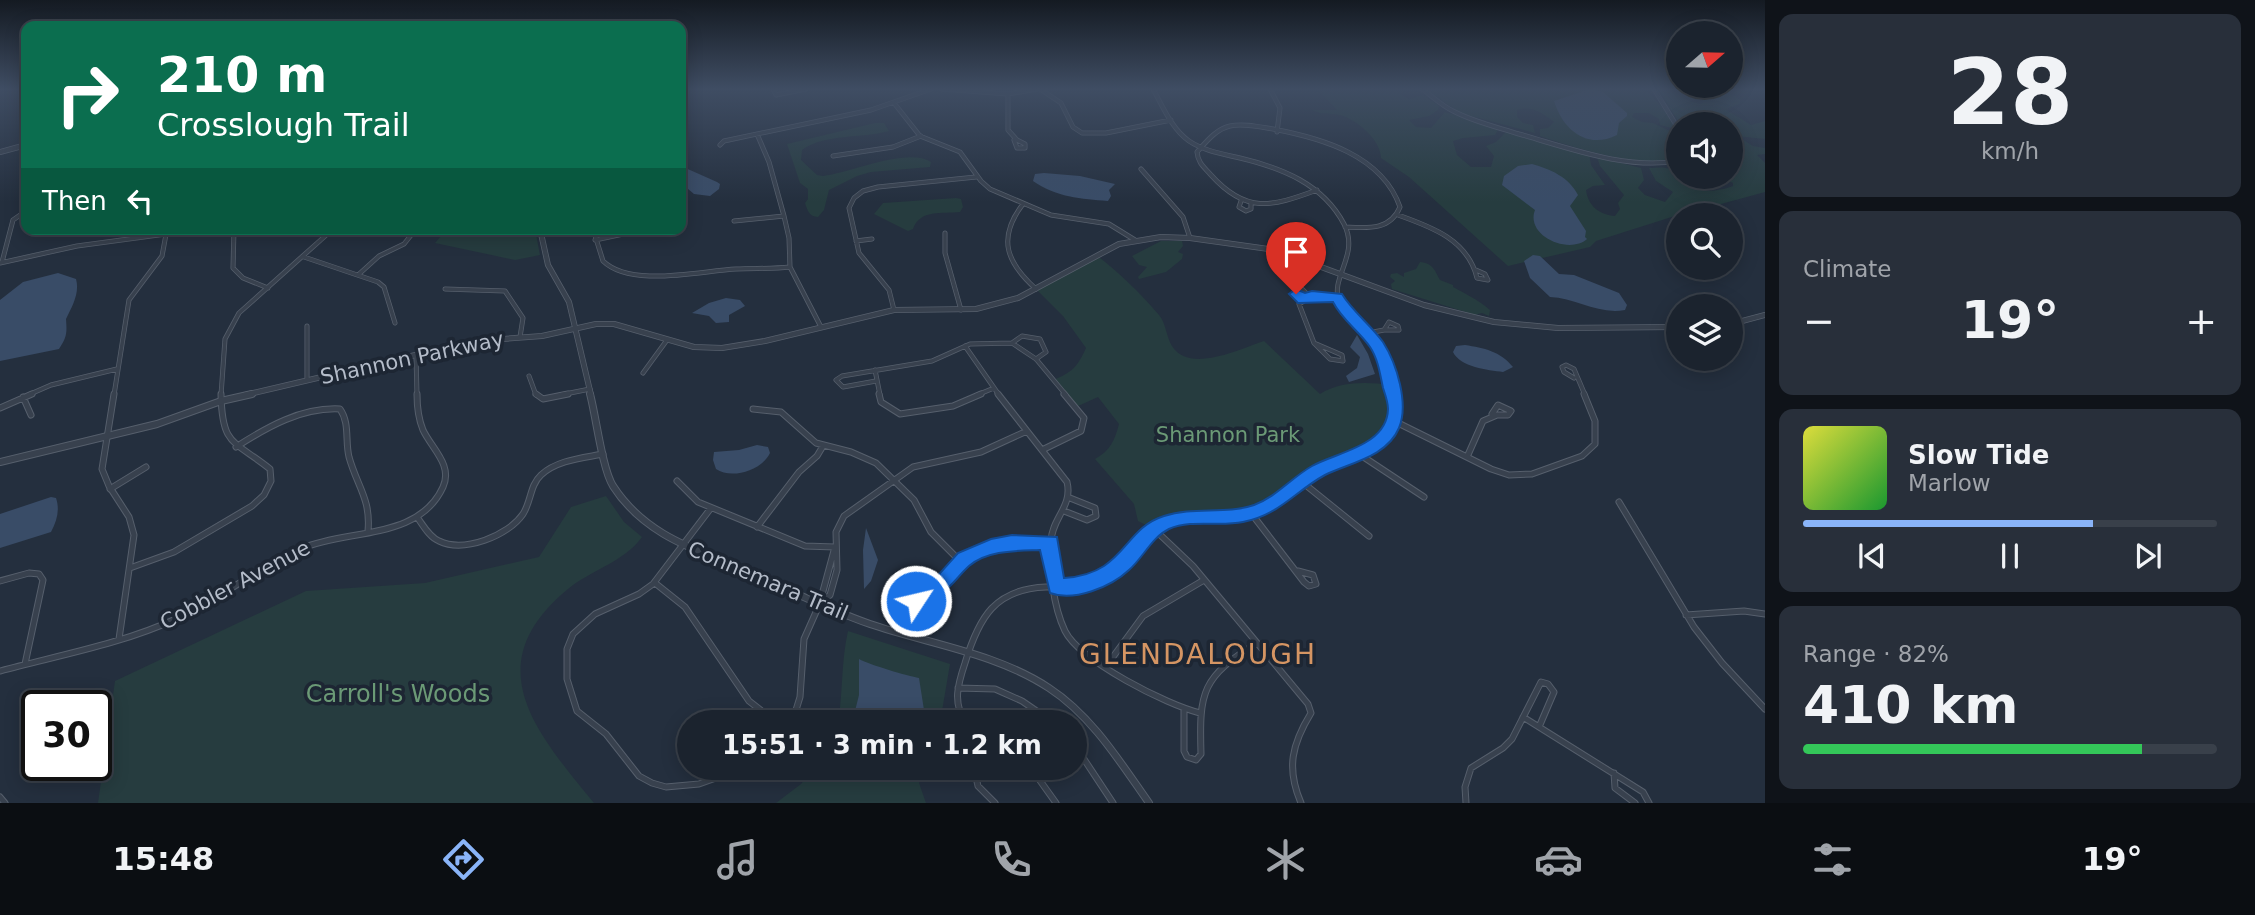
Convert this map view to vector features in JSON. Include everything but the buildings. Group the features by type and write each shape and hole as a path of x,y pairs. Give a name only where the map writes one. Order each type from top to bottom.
{"street":[{"path":"720,145 724,141 790,126"},
{"path":"911,126 921,136 957,150 976,177 990,189 1062,218 1113,224 1126,230 1135,240"},
{"path":"1006,126 1014,140"},
{"path":"1074,126 1085,134 1095,135 1138,126"},
{"path":"958,710 956,706 958,688 967,655 981,618 999,600 1029,588 1091,583 1111,573 1131,557 1154,529 1182,518 1251,513 1272,505 1326,467 1359,454 1384,438 1394,421 1395,398 1379,349 1337,297 1338,284 1350,256 1350,242 1346,228 1330,203 1317,190 1282,170 1200,147 1175,126"},
{"path":"1233,126 1220,130 1200,147 1196,155 1199,162 1227,193 1251,203 1293,198 1317,190"},
{"path":"1253,126 1329,143 1354,156 1397,196 1400,207 1394,221 1382,226 1346,228"},
{"path":"1277,132 1278,126"},
{"path":"1496,126 1623,162 1666,164"},
{"path":"757,134 769,162 785,216 790,267 821,327"},
{"path":"833,156 893,146 921,136"},
{"path":"0,152 21,146"},
{"path":"1141,169 1183,217 1190,238"},
{"path":"894,310 889,290 863,261 849,208 854,198 863,191 878,187 976,177"},
{"path":"1241,201 1239,207 1246,211 1251,209 1251,203"},
{"path":"1023,204 1010,222 1008,252 1016,271 1037,289"},
{"path":"21,214 13,220 1,263 84,244 127,242 152,235"},
{"path":"1398,215 1422,223 1446,236 1459,247 1476,270"},
{"path":"734,221 785,216"},
{"path":"945,233 945,253 961,311"},
{"path":"119,639 134,536 133,522 110,489 102,469 129,300 160,259 165,235"},
{"path":"234,235 233,268 243,278 268,288"},
{"path":"130,568 174,552 252,506 264,495 271,481 270,470 236,447 225,430 221,401 228,329 239,313 327,235"},
{"path":"358,275 379,256 404,244 411,235"},
{"name":"Connemara Trail","path":"542,235 548,265 569,302 611,482 631,513 643,524 681,545 869,624 1024,674 1073,706 1099,733 1149,803"},
{"path":"594,235 600,256 605,263 615,269 634,273 679,275 733,269 768,271 790,267"},
{"path":"595,240 619,235"},
{"name":"Shannon Parkway","path":"0,462 157,424 221,401 475,341 542,336 575,328 614,324 694,347 722,348 765,341 894,310 961,311 996,305 1037,289 1104,250 1135,240 1161,237 1190,238 1275,250 1424,305 1494,322 1558,328 1666,327"},
{"path":"856,241 872,239"},
{"path":"303,257 358,275 384,287 395,323"},
{"path":"445,289 505,291 523,318 520,337"},
{"path":"1303,299 1294,289 1302,289 1309,296"},
{"path":"1314,343 1339,353 1343,361 1329,358 1314,343 1300,304 1309,296 1337,297"},
{"path":"1743,321 1765,315"},
{"path":"307,326 307,380"},
{"path":"1368,333 1384,330"},
{"path":"1012,343 1020,336 1042,340 1046,345 1046,352 1036,359"},
{"path":"643,373 667,340"},
{"path":"876,381 843,387 836,380 842,376 932,361 965,346 988,342 1012,343 1036,359 1081,412 1085,423 1076,434 1042,450"},
{"path":"965,346 1067,482 1070,498 1052,528 1049,549 1066,633 1076,644 1154,698 1184,710 1200,713"},
{"name":"Cobbler Avenue","path":"0,671 119,639 180,618 263,568 307,546 400,525 417,517 439,496 445,485 446,473 444,461 421,422 416,355"},
{"path":"0,408 57,383 117,369"},
{"path":"875,370 883,405 900,414 953,406 994,388"},
{"path":"529,376 537,397 543,399 590,389"},
{"path":"1394,421 1497,472 1521,476 1590,451 1596,437 1592,407 1574,378"},
{"path":"23,397 31,415"},
{"path":"236,447 279,421 328,408 340,409 345,416 348,456 369,503 368,531"},
{"path":"753,409 781,412 823,446 871,459 916,503 931,532 961,562"},
{"path":"1467,457 1481,422 1492,414"},
{"path":"796,710 800,696 804,639 820,603 830,595 838,562 836,531 844,516 893,479 917,465 981,452 1027,431"},
{"path":"757,527 799,472 817,456 823,446"},
{"path":"417,517 432,537 445,544 463,544 495,535 506,531 520,520 529,503 531,489 540,476 553,467 604,454"},
{"path":"1359,454 1424,497"},
{"path":"110,489 146,467"},
{"path":"677,481 692,499 711,508 805,546 835,547"},
{"path":"1302,482 1369,536"},
{"path":"1064,511 1087,520 1096,516 1095,508 1070,498"},
{"path":"1619,502 1708,647 1765,709"},
{"path":"711,508 655,583 635,597 594,613 572,636 566,663 570,695 575,707 611,740 632,772 656,786 677,790 714,780"},
{"path":"1251,513 1273,548 1298,571"},
{"path":"1154,529 1204,580 1310,707 1309,715 1296,736 1290,758 1292,777 1301,803"},
{"path":"939,587 918,594 918,604 923,607 929,605 939,587 961,562 977,552 999,545 1051,542"},
{"path":"0,581 29,573 39,574 43,580 25,664"},
{"path":"1107,665 1143,616 1204,580"},
{"path":"655,583 685,607 748,701 760,710"},
{"path":"1686,615 1744,611 1765,614"},
{"path":"1184,710 1184,751 1193,760 1199,759 1203,693 1215,672 1231,658 1257,643"},
{"path":"1466,803 1464,784 1470,768 1506,745 1519,727 1538,684 1548,684 1554,695 1539,727"},
{"path":"958,688 995,689 1035,710"},
{"path":"1523,716 1643,792 1649,803"},
{"path":"1087,764 1113,803"},
{"path":"1614,774 1611,780 1614,789 1635,803"},
{"path":"977,780 978,786 995,803"},
{"path":"1040,780 1056,803"},
{"path":"0,797 5,803"}],"green space":[{"path":"860,126 886,126 889,131 811,145 802,150 801,160 817,175 823,176 908,157 931,162 930,167 871,172 857,176 829,190 824,210 818,217 808,211 805,203 808,189 800,183 787,144"},
{"path":"1360,126 1499,128 1495,135 1453,141 1457,155 1471,167 1491,167 1494,156 1486,146 1496,142 1507,131 1589,153 1591,165 1605,185 1586,190 1589,201 1600,212 1615,216 1620,209 1618,203 1624,195 1600,166 1597,157 1641,168 1644,180 1638,188 1645,195 1665,202 1673,192 1668,189 1743,189 1743,140 1753,146 1765,148 1765,154 1757,155 1765,163 1765,192 1725,203 1666,203 1666,219 1596,241 1590,247 1508,266 1409,177 1381,158 1377,144"},
{"path":"1511,126 1533,126 1535,133"},
{"path":"1550,126 1660,126 1666,129 1666,159 1631,160 1590,151 1540,136 1540,129"},
{"path":"1743,126 1765,126 1765,139 1743,137"},
{"path":"1649,168 1664,168 1666,187 1656,181"},
{"path":"961,199 963,207 960,212 926,215 908,231 874,214 883,203"},
{"path":"442,235 536,235 540,255 515,260 435,243"},
{"path":"1161,241 1182,241 1183,246 1178,252 1183,254 1182,259 1166,272 1139,279 1147,267 1139,265 1132,256"},
{"name":"Shannon Park","path":"1096,255 1129,283 1159,315 1172,346 1180,354 1190,358 1215,357 1264,341 1320,394 1354,384 1391,385 1394,421 1359,454 1326,467 1251,513 1182,518 1154,529 1138,521 1134,504 1095,459 1111,444 1119,424 1098,397 1076,407 1053,380 1074,368 1086,348 1063,316 1036,289"},
{"path":"1420,262 1431,266 1440,280 1453,285 1487,307 1490,310 1489,316 1482,313 1475,315 1392,289 1391,284 1395,281 1390,277 1391,274 1397,273 1404,277 1404,273 1416,269"},
{"name":"Carroll's Woods","path":"606,496 624,522 642,537 626,553 568,589 540,617 525,645 521,671 525,698 536,724 572,777 594,803 98,803 101,781 112,781 112,703 115,681 306,591 425,583 539,557 571,507"},
{"path":"848,631 950,664 942,710 840,710"},
{"path":"804,780 920,780 926,803 776,803"}],"water":[{"path":"1568,126 1618,126 1617,135 1596,140 1586,138"},
{"path":"1532,164 1546,168 1570,183 1578,195 1570,206 1586,231 1587,239 1570,245 1560,244 1542,235 1536,228 1535,210 1502,185 1504,176 1518,166"},
{"path":"686,168 720,184 719,189 710,196 694,194 686,187"},
{"path":"1035,174 1080,176 1115,184 1109,190 1111,196 1108,201 1079,198 1050,191 1033,181"},
{"path":"1533,255 1540,256 1559,274 1574,275 1619,293 1627,305 1625,310 1606,310 1550,297 1530,278 1524,261"},
{"path":"58,273 76,279 77,284 75,300 66,319 65,338 59,349 0,361 0,300 23,282"},
{"path":"726,298 740,300 745,306 729,315 729,322 716,323 709,316 692,313 709,303"},
{"path":"1357,335 1375,374 1349,382 1346,376 1357,368 1360,357 1350,347"},
{"path":"1465,345 1497,354 1513,367 1503,372 1468,364 1453,352 1456,346"},
{"path":"757,445 768,447 770,453 754,468 730,474 716,469 714,452"},
{"path":"51,497 56,498 58,511 51,532 0,548 0,514"},
{"path":"866,528 878,560 871,581 864,589 863,550"},
{"path":"859,659 919,678 924,710 855,710 859,695"}],"district":[{"name":"GLENDALOUGH","path":"1198,654"}],"route":[{"path":"916,601 921,592 939,587 948,574 965,559 991,547 1012,543 1051,542 1049,549 1056,587 1091,583 1122,565 1154,529 1171,520 1240,516 1259,511 1280,500 1317,471 1359,454 1381,440 1392,428 1396,408 1385,361 1377,345 1344,309 1337,297 1309,296 1303,299 1296,294"}]}
